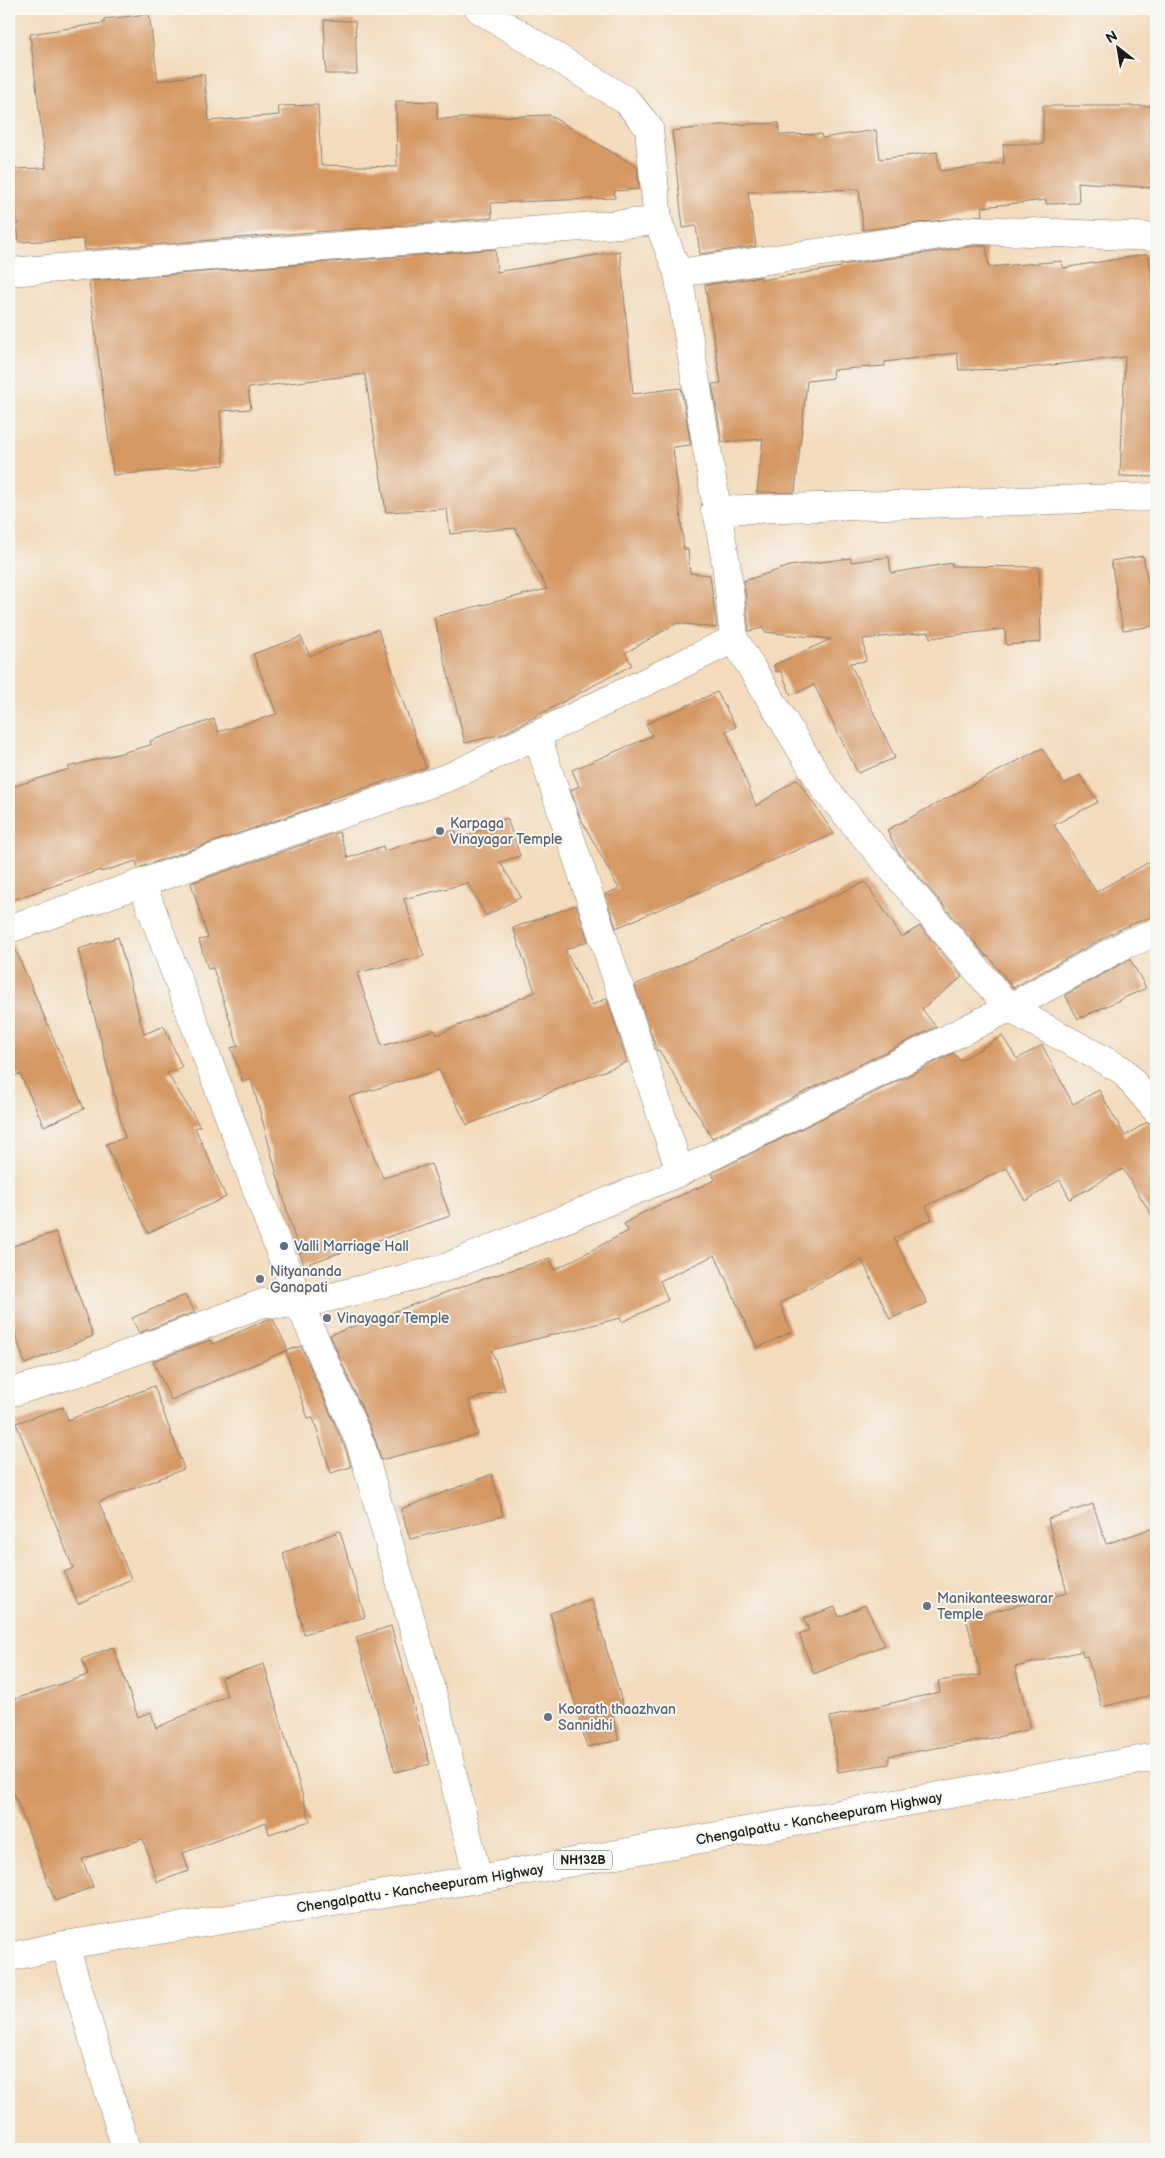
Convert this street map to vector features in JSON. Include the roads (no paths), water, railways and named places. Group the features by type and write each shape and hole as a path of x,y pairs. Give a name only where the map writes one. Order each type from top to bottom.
{"main road":[{"path":"479,9 627,101 649,128 658,221 678,273 726,570 734,639 825,789 1008,1008 1122,1070 1156,1110"},
{"path":"9,272 658,221"},
{"path":"678,273 974,230 1156,237"},
{"path":"715,510 1156,498"},
{"path":"9,929 452,776 734,639"},
{"path":"537,736 680,1172"},
{"path":"142,884 300,1306 361,1445 438,1714 478,1879"},
{"path":"9,1394 82,1371 263,1303 300,1306 445,1268 680,1172 1008,1008 1126,944 1156,933"},
{"name":"Chengalpattu - Kancheepuram Highway","path":"9,1957 65,1945 478,1879 1156,1757"},
{"path":"65,1945 126,2149"}],"place":[{"name":"Karpaga Vinayagar Temple","path":"440,831"},
{"name":"Valli Marriage Hall","path":"284,1246"},
{"name":"Nityananda Ganapati","path":"260,1279"},
{"name":"Vinayagar Temple","path":"327,1318"},
{"name":"Manikanteeswarar Temple","path":"927,1606"},
{"name":"Koorath thaazhvan Sannidhi","path":"548,1717"}]}
